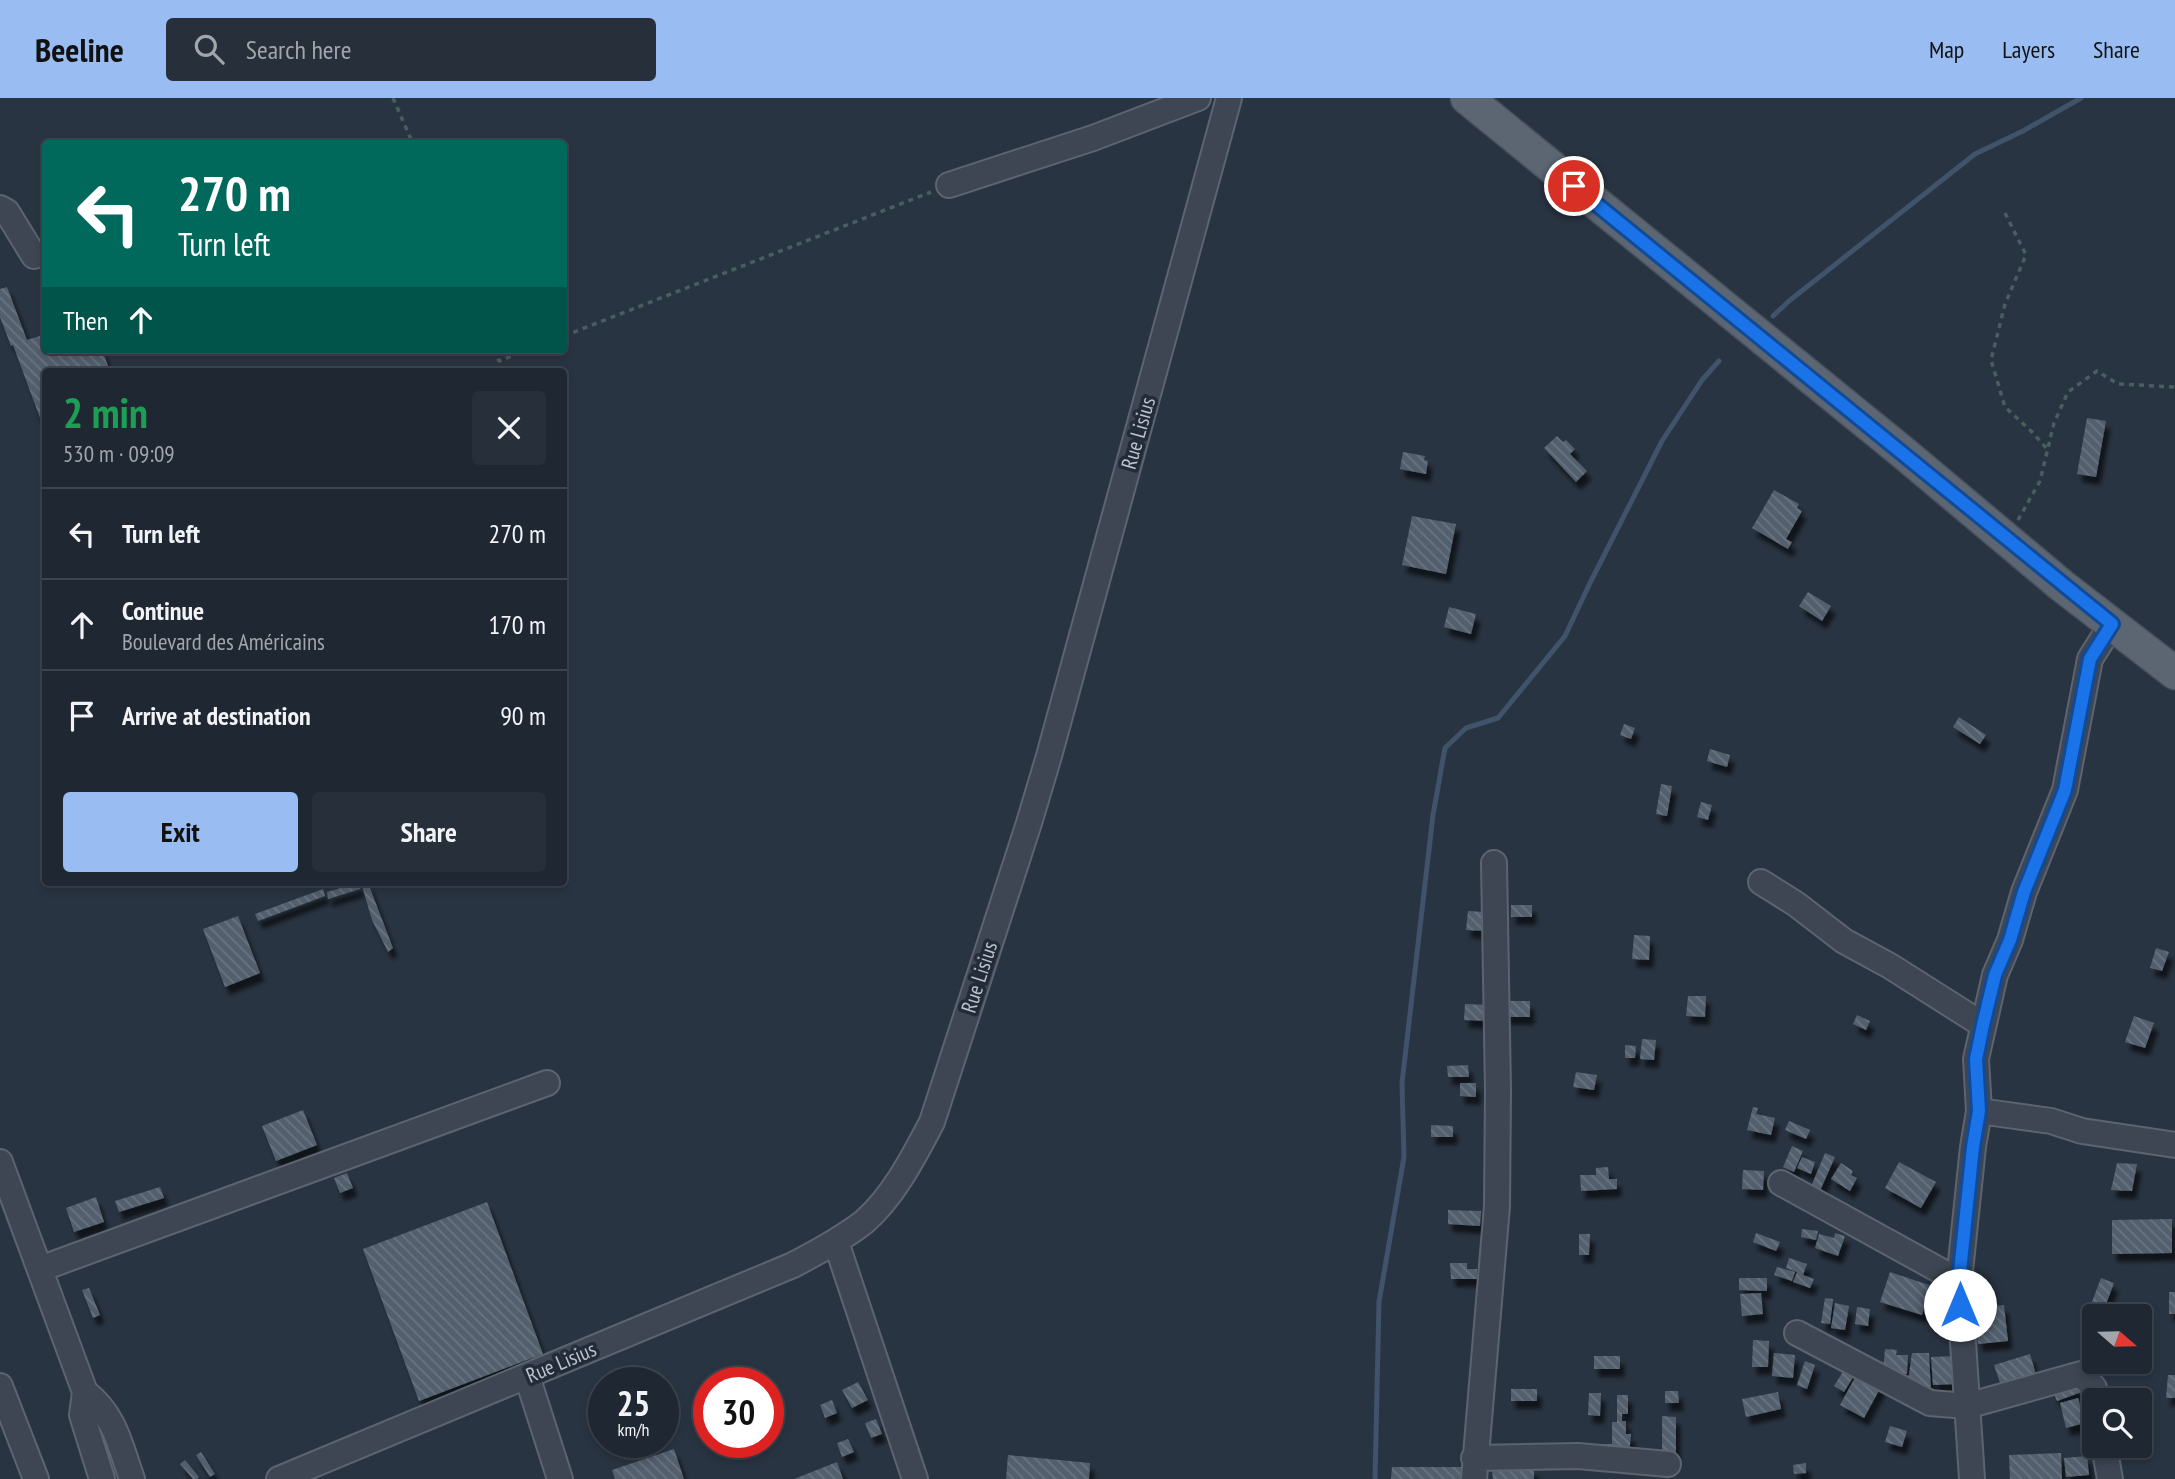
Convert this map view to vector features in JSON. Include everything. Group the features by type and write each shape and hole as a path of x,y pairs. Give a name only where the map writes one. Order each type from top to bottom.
{"main road":[{"path":"1467,98 2004,538 2175,673"}],"street":[{"path":"949,185 1093,138 1198,98"},
{"name":"Rue Lisius","path":"279,1479 793,1265 844,1264 865,1220 881,1204 910,1163 932,1122 1039,789 1229,98"},
{"path":"0,208 7,212 34,256"},
{"path":"1972,1479 1959,1281 1979,1111 1976,1059 1995,975 2010,940 2024,892 2065,790 2090,659 2112,624"},
{"path":"1494,863 1497,1206 1474,1469 1578,1456 1625,1470 1668,1464"},
{"path":"1761,882 1796,904 1844,941 1890,966 1983,1025"},
{"path":"40,1269 547,1083"},
{"path":"1979,1111 2051,1121 2082,1131 2175,1145"},
{"path":"0,1162 85,1392 82,1415 102,1479"},
{"path":"1780,1183 1959,1281"},
{"path":"844,1264 915,1479"},
{"path":"1797,1333 1930,1403 1968,1406 2081,1374 2094,1388"},
{"path":"527,1376 560,1479"},
{"path":"0,1386 36,1479"},
{"path":"85,1392 101,1405 108,1417 132,1479"},
{"path":"2106,1458 2110,1479"}],"path":[{"path":"393,98 411,140"},
{"path":"567,335 949,185"},
{"path":"2005,214 2026,254 2005,304 1991,360 2005,407 2049,451"},
{"path":"495,354 499,361 517,354"},
{"path":"2004,538 2026,509 2040,481 2054,423 2067,392 2097,371 2118,384 2175,387"}],"building":[{"path":"7,287 27,340 42,335 42,354 104,354 109,368 42,368 42,423 0,317 0,289"},
{"path":"2087,418 2106,421 2096,477 2077,474"},
{"path":"1557,436 1575,449 1570,454 1587,471 1576,482 1544,448"},
{"path":"1403,452 1425,456 1424,460 1428,461 1426,474 1400,469"},
{"path":"1774,490 1799,504 1797,508 1802,511 1786,539 1792,542 1788,549 1752,528"},
{"path":"1412,516 1456,524 1446,574 1402,565"},
{"path":"1808,592 1831,606 1822,621 1799,606"},
{"path":"1449,607 1476,614 1471,634 1444,627"},
{"path":"1959,717 1986,735 1980,744 1953,727"},
{"path":"1624,724 1635,728 1631,739 1620,735"},
{"path":"1710,749 1730,755 1727,767 1707,761"},
{"path":"1661,784 1672,786 1667,816 1656,814"},
{"path":"1701,802 1712,805 1708,820 1697,817"},
{"path":"348,886 359,886 360,889 328,899 327,892"},
{"path":"362,886 369,886 393,948 388,952 372,920"},
{"path":"323,889 325,896 258,921 255,914"},
{"path":"1511,905 1532,905 1532,917 1511,917"},
{"path":"1468,911 1484,912 1483,931 1466,930"},
{"path":"238,916 260,973 225,987 203,929"},
{"path":"1634,935 1650,936 1649,960 1632,959"},
{"path":"2156,948 2169,952 2162,971 2150,968"},
{"path":"1688,996 1706,996 1705,1017 1686,1016"},
{"path":"1505,1001 1530,1001 1530,1017 1505,1017"},
{"path":"1465,1004 1490,1005 1489,1021 1464,1020"},
{"path":"1857,1015 1870,1021 1866,1030 1853,1024"},
{"path":"2134,1016 2154,1023 2145,1048 2125,1042"},
{"path":"1642,1039 1656,1040 1654,1060 1640,1059"},
{"path":"1625,1045 1636,1046 1635,1058 1625,1058"},
{"path":"1468,1065 1469,1077 1448,1077 1447,1066"},
{"path":"1576,1072 1597,1075 1594,1090 1573,1087"},
{"path":"1460,1083 1476,1083 1476,1097 1460,1096"},
{"path":"1753,1107 1758,1108 1756,1114 1775,1118 1771,1135 1747,1130"},
{"path":"303,1110 317,1145 276,1161 262,1126"},
{"path":"1789,1121 1810,1130 1806,1139 1785,1130"},
{"path":"1431,1125 1453,1126 1453,1137 1431,1137"},
{"path":"1792,1146 1803,1151 1794,1172 1783,1167"},
{"path":"1825,1153 1835,1157 1819,1193 1810,1189"},
{"path":"1802,1157 1815,1162 1811,1174 1797,1168"},
{"path":"1899,1162 1936,1182 1921,1208 1885,1188"},
{"path":"1841,1163 1853,1171 1851,1175 1857,1178 1850,1191 1831,1179"},
{"path":"2117,1163 2137,1164 2132,1191 2111,1190"},
{"path":"1608,1167 1609,1179 1617,1179 1617,1189 1581,1191 1580,1175 1596,1175 1596,1168"},
{"path":"1743,1170 1764,1171 1763,1190 1742,1189"},
{"path":"347,1173 353,1188 340,1193 334,1178"},
{"path":"160,1187 164,1198 119,1212 115,1201"},
{"path":"96,1197 104,1222 74,1232 66,1208"},
{"path":"487,1202 543,1354 419,1401 363,1249"},
{"path":"1448,1210 1481,1211 1480,1226 1448,1224"},
{"path":"2172,1219 2172,1253 2112,1254 2112,1220"},
{"path":"1802,1229 1818,1231 1816,1240 1801,1237"},
{"path":"1756,1233 1780,1242 1776,1251 1753,1242"},
{"path":"1835,1233 1845,1236 1838,1256 1815,1248 1819,1234 1834,1238"},
{"path":"1579,1234 1590,1234 1589,1255 1579,1255"},
{"path":"1789,1258 1807,1264 1803,1275 1814,1279 1810,1288 1793,1282 1797,1272 1786,1268"},
{"path":"1450,1263 1467,1263 1467,1269 1477,1269 1477,1279 1451,1279"},
{"path":"1777,1267 1795,1272 1792,1281 1774,1275"},
{"path":"1890,1272 1932,1286 1922,1315 1880,1302"},
{"path":"1739,1278 1767,1278 1767,1291 1739,1290"},
{"path":"2101,1278 2114,1283 2106,1304 2091,1304"},
{"path":"89,1288 100,1315 93,1318 82,1290"},
{"path":"2169,1292 2175,1292 2175,1314 2169,1314"},
{"path":"1761,1293 1763,1314 1742,1316 1740,1294"},
{"path":"1825,1298 1833,1299 1830,1324 1821,1323"},
{"path":"1835,1303 1849,1306 1845,1330 1831,1328"},
{"path":"2004,1305 2008,1341 1978,1344 1974,1308"},
{"path":"1857,1307 1870,1309 1868,1326 1855,1324"},
{"path":"1753,1340 1769,1341 1768,1367 1752,1367"},
{"path":"1885,1349 1897,1350 1896,1355 1908,1355 1907,1374 1883,1372"},
{"path":"1774,1353 1795,1355 1793,1378 1772,1376"},
{"path":"1912,1353 1929,1353 1931,1390 1908,1381"},
{"path":"2030,1354 2037,1378 2002,1389 1994,1365"},
{"path":"1594,1356 1620,1356 1620,1369 1594,1369"},
{"path":"1954,1356 1956,1384 1933,1385 1931,1357"},
{"path":"1805,1361 1815,1365 1807,1389 1797,1385"},
{"path":"1847,1365 1857,1371 1844,1392 1834,1386"},
{"path":"1858,1372 1882,1385 1864,1418 1840,1405"},
{"path":"2168,1375 2175,1375 2175,1398 2166,1398"},
{"path":"2074,1381 2079,1393 2057,1401 2052,1389"},
{"path":"858,1382 868,1400 852,1408 842,1390"},
{"path":"1511,1389 1537,1389 1537,1401 1511,1401"},
{"path":"1665,1391 1678,1391 1679,1403 1665,1403"},
{"path":"1778,1392 1781,1409 1746,1417 1742,1399"},
{"path":"1589,1393 1601,1393 1600,1416 1588,1415"},
{"path":"1617,1395 1628,1395 1628,1414 1622,1414 1622,1421 1626,1421 1626,1434 1631,1434 1629,1455 1599,1455 1600,1444 1612,1444 1612,1422 1617,1422"},
{"path":"2078,1398 2082,1424 2066,1428 2060,1403"},
{"path":"832,1400 837,1413 825,1418 820,1405"},
{"path":"1662,1416 1676,1417 1676,1453 1662,1453"},
{"path":"876,1419 882,1434 871,1438 865,1423"},
{"path":"1890,1426 1907,1431 1902,1447 1885,1442"},
{"path":"848,1439 854,1452 842,1457 837,1443"},
{"path":"201,1452 215,1474 210,1477 196,1455"},
{"path":"2061,1453 2062,1479 2010,1479 2009,1455"},
{"path":"1008,1455 1090,1463 1089,1479 1006,1479"},
{"path":"647,1458 677,1458 684,1479 615,1479 612,1470"},
{"path":"2064,1458 2087,1458 2089,1475 2066,1477"},
{"path":"185,1460 199,1477 197,1479 193,1479 180,1464"},
{"path":"837,1462 843,1479 794,1479"},
{"path":"1806,1463 1806,1473 1794,1474 1793,1465"},
{"path":"1392,1467 1471,1467 1471,1479 1391,1479"},
{"path":"1534,1468 1534,1479 1493,1479 1492,1470"}],"waterway":[{"path":"1773,316 1975,154 2081,98"},
{"path":"1375,1479 1379,1302 1404,1157 1402,1083 1433,815 1445,748 1466,728 1498,718 1565,636 1662,441 1702,380 1719,361"}],"route":[{"path":"1574,186 1735,314 2004,538 2112,624 2090,659 2065,790 2024,892 2010,940 1995,975 1983,1025 1976,1059 1979,1111 1959,1281 1960,1305"}]}
